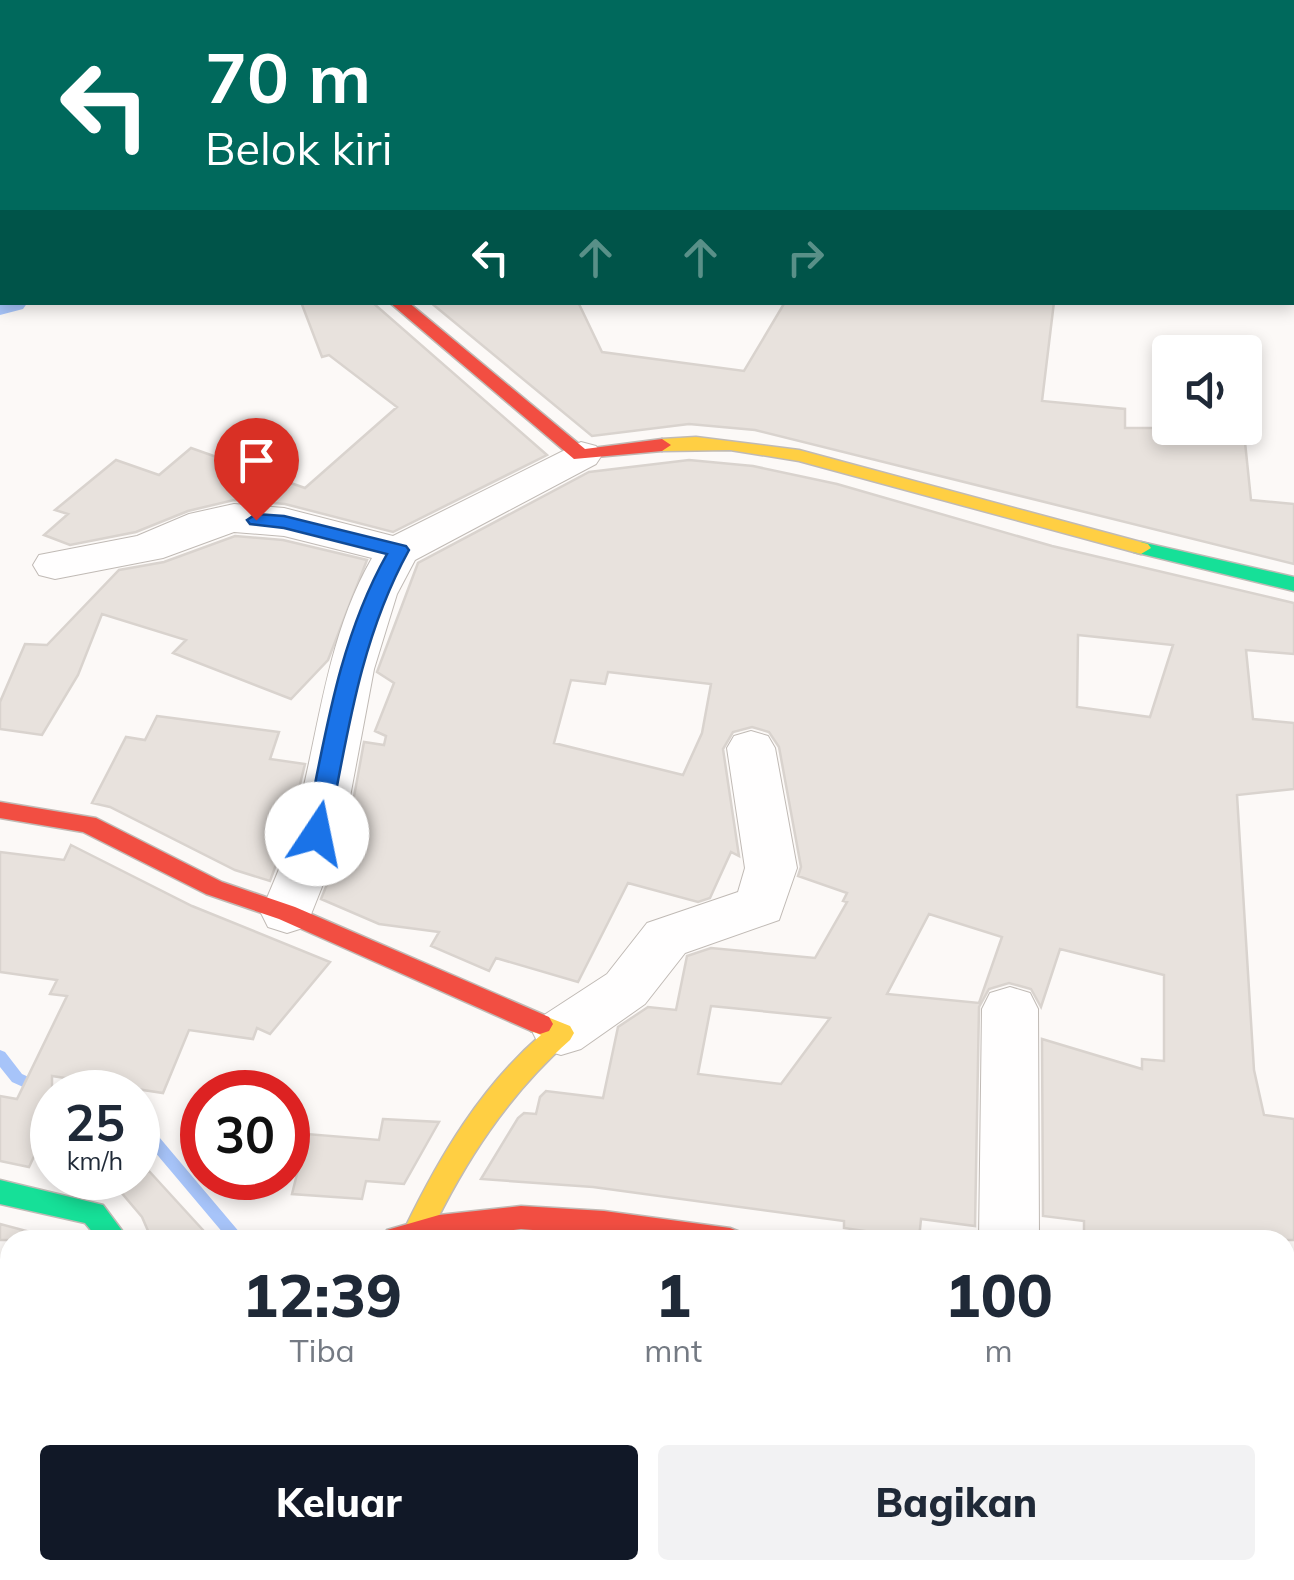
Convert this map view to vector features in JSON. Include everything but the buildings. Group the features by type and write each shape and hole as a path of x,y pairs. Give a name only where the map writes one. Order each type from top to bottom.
{"street":[{"path":"401,305 582,455"},
{"path":"286,913 317,834 350,669 374,594 398,550 582,455 688,442 754,448 847,468 1053,527 1294,584"},
{"path":"54,565 148,548 204,524 234,518 284,522 398,550"},
{"path":"419,1228 478,1112 519,1065 626,989 666,938 706,921 755,910 764,901 771,868 750,748"},
{"path":"0,810 88,824 214,888 286,913 561,1033"},
{"path":"1010,1008 1010,1230"},
{"path":"0,1192 93,1213 107,1230"},
{"path":"415,1230 466,1218 546,1218 646,1230"}],"waterway":[{"path":"0,1056 17,1078 30,1084"},
{"path":"160,1148 230,1230"}],"traffic: fast":[{"path":"1141,548 1294,584"},
{"path":"0,1192 93,1213 107,1230"}],"traffic: slow":[{"path":"662,445 730,444 799,456 1141,548"},
{"path":"419,1228 447,1173 496,1098 561,1033 540,1024"}],"traffic: jam":[{"path":"401,305 581,455 662,445"},
{"path":"0,810 88,824 214,888 287,913 540,1024"},
{"path":"428,1230 480,1220 521,1218 604,1222 660,1230"}],"route":[{"path":"256,520 284,522 398,550 374,594 350,669 317,834"}]}
